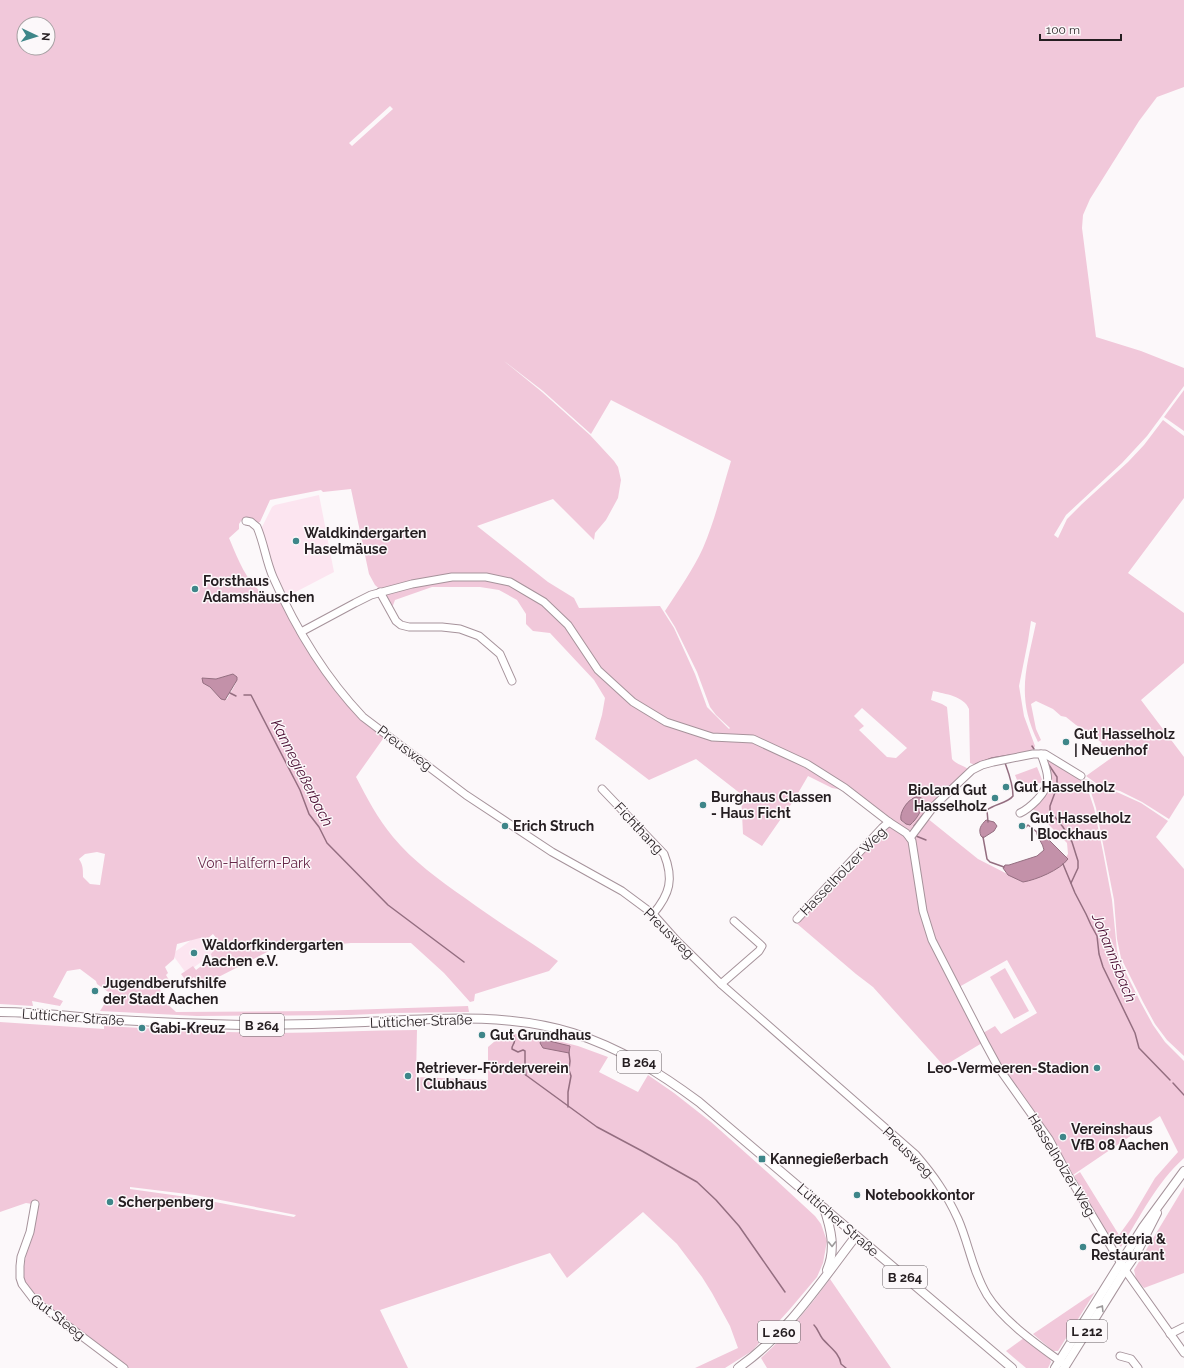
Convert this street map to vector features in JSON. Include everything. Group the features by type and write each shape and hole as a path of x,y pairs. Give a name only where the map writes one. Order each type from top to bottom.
{"main road":[{"name":"Lütticher Straße","path":"0,1012 208,1024 277,1025 477,1019 524,1022 555,1028 589,1038 652,1069 699,1102 1012,1368"},
{"name":"L 212","path":"1061,1365 1123,1266 1142,1227 1184,1171"},
{"path":"822,1280 829,1266 832,1252 832,1239 824,1207"},
{"name":"L 260","path":"738,1368 756,1354 784,1327 856,1236"}],"street":[{"name":"Preusweg","path":"246,521 251,522 257,527 273,576 301,632 342,694 363,717 466,795 552,852 622,891 653,914 721,984 916,1156 942,1187 958,1219 973,1266 988,1295 1009,1321 1061,1365"},
{"name":"Hasselholzer Weg","path":"301,632 355,603 380,592 412,584 452,577 486,577 510,582 544,602 568,625 598,670 633,702 666,722 712,737 753,739 807,764 845,788 889,822 906,833 910,838 923,911 932,940 998,1067 1049,1139 1068,1175 1123,1266 1184,1353"},
{"path":"380,592 396,621 401,625 409,627 442,627 460,629 479,636 500,654 512,681"},
{"path":"910,838 934,806 972,770 982,765 1033,754 1041,754 1051,757 1081,776"},
{"path":"1020,813 1034,803 1047,787 1047,771 1041,754"},
{"name":"Fichthang","path":"602,789 664,854 670,876 668,889 662,903 653,914"},
{"name":"Hasselholzer Weg","path":"797,919 889,822"},
{"path":"721,984 759,951 762,946 734,921"},
{"name":"Gut Steeg","path":"35,1204 30,1232 21,1257 20,1278 22,1284 35,1301 124,1368"},
{"path":"1170,1334 1184,1327"},
{"path":"1120,1356 1131,1359 1138,1368"}],"shaded area":[{"name":"Waldkindergarten Haselmäuse","path":"319,495 334,572 286,597 271,565 262,527 272,507 275,505"},
{"path":"233,674 237,677 237,680 225,700 221,699 210,687 203,683 202,678 216,679"},
{"path":"916,797 920,797 924,800 922,807 913,823 910,825 906,824 901,820 901,813 907,803"},
{"path":"986,820 994,822 997,826 994,831 983,838 980,834 980,829 981,825"},
{"path":"1036,831 1048,839 1068,859 1059,867 1047,874 1023,882 1008,875 1003,868 1005,865 1037,856 1044,850"},
{"name":"Waldorfkindergarten Aachen e.V.","path":"201,933 215,952 186,973 172,954"},
{"path":"541,1039 570,1046 569,1053 543,1048 540,1043"}],"green space":[{"name":"Von-Halfern-Park","path":"0,0 1184,0 1184,87 1157,97 1139,121 1090,199 1083,215 1082,228 1096,337 1141,351 1184,368 1184,386 1147,436 1122,463 1066,515 1054,535 1058,538 1067,519 1128,462 1144,445 1163,420 1184,436 1184,498 1128,573 1184,613 1184,663 1141,700 1184,757 1184,795 1169,819 1142,802 1120,791 1100,786 1086,776 1114,756 1101,745 1102,743 1092,734 1076,725 1066,717 1061,716 1053,709 1036,701 1031,704 1036,729 1041,740 1038,742 1031,726 1025,697 1026,669 1036,623 1031,621 1019,686 1024,716 1035,746 1032,752 975,765 970,763 969,709 967,705 959,698 933,691 931,700 947,707 952,759 956,763 968,769 971,767 914,827 907,830 879,811 843,790 832,788 808,776 794,800 762,846 743,834 741,794 696,759 649,780 595,739 605,698 594,680 550,633 533,631 526,624 526,614 517,600 499,590 480,587 432,587 395,600 392,608 384,593 375,585 369,574 351,489 323,492 321,490 270,500 260,522 257,523 243,518 239,524 239,529 229,538 241,565 252,583 259,590 267,595 276,596 277,593 316,662 333,688 353,710 385,736 356,777 378,816 393,837 409,854 436,877 558,961 549,971 475,994 474,1001 470,1002 444,973 411,943 351,943 271,950 199,987 200,985 194,977 187,982 181,974 193,966 196,970 212,958 211,954 219,944 218,940 213,934 207,939 200,938 177,944 174,959 165,967 168,973 166,975 169,980 160,989 163,1000 176,1012 317,1011 468,1006 469,1012 351,1015 197,1016 100,1011 105,1003 117,998 97,984 96,981 80,969 67,971 53,997 63,1001 60,1006 32,1001 33,1006 0,1004","holes":["390,106 393,109 352,146 349,143","504,361 543,391 591,434 611,400 731,461 715,516 703,548 690,572 665,611 675,627 697,672 710,707 730,728 729,729 707,707 695,674 674,628 660,606 579,608 574,598 548,582 477,526 553,499 594,540 595,533 606,520 618,498 621,480 618,467 614,461 590,435 542,392","566,626 588,650 601,668","601,668 634,701 667,720 631,704","233,674 236,683 227,699 223,700 206,684 202,678 216,679","862,708 907,748 896,758 887,757 859,730 864,726 854,716","911,798 922,798 924,802 919,815 910,825 901,820 903,809","97,852 105,854 100,885 90,884 83,877 79,859 85,854"]},
{"path":"1184,390 1184,431 1164,417"},
{"path":"1045,757 1080,778 1086,785 1094,808 1103,852 1112,900 1119,959 1153,1025 1165,1042 1184,1061 1184,1158 1174,1167 1157,1189 1121,1247 1117,1243 1113,1244 1111,1242 1074,1176 1080,1172 1119,1235 1132,1217 1155,1178 1178,1152 1160,1116 1073,1175 1044,1125 1001,1067 983,1033 995,1026 1001,1034 1037,1013 1007,960 959,987 940,953 925,915 913,837 927,818 978,859 1023,882 1042,876 1068,859 1066,857 1068,854 1067,843 1032,808 1046,791"},
{"path":"1037,767 1043,782 1021,790 1015,775"},
{"path":"1083,779 1089,780 1100,787 1119,793 1141,803 1168,821 1156,837 1184,869 1184,1056 1167,1040 1155,1024 1121,958 1117,939 1114,900 1096,808 1091,792"},
{"path":"889,825 909,840 922,919 982,1043 944,1066 873,987 795,922"},
{"path":"1005,968 1029,1011 1014,1019 990,977"},
{"path":"0,1022 104,1029 104,1026 253,1033 417,1030 416,1077 488,1080 488,1047 502,1032 551,1039 578,1046 608,1057 599,1072 638,1092 648,1075 711,1122 815,1216 821,1224 827,1241 823,1263 817,1277 752,1351 725,1368 695,1368 738,1348 730,1326 702,1277 677,1244 643,1212 567,1278 550,1253 380,1310 408,1368 127,1368 36,1298 26,1285 24,1267 39,1205 26,1203 0,1212","holes":["130,1187 195,1195 296,1215 294,1217 194,1198 130,1189"]},
{"path":"1184,1187 1184,1273 1144,1288 1136,1279 1134,1270"},
{"path":"830,1279 891,1368 767,1368 761,1358 780,1340"},
{"path":"1095,1292 1058,1351 1053,1351 1033,1334"},
{"path":"1024,1338 1050,1359 1051,1362 1048,1368 1026,1368 1006,1351"}],"waterway":[{"path":"230,693 236,696"},
{"name":"Kannegießerbach","path":"244,695 251,695 300,790 309,814 319,827 327,843 388,905 464,962"},
{"path":"976,764 992,758 1011,755"},
{"path":"988,822 987,810 1013,796 1012,783 1005,763"},
{"path":"1049,765 1057,777 1057,787 1050,806 1050,811 1063,827 1072,842 1078,861 1078,868 1071,883"},
{"path":"937,799 946,790"},
{"path":"914,826 925,812"},
{"name":"Johannisbach","path":"1026,827 1028,825 1037,832"},
{"path":"916,836 926,840"},
{"path":"983,837 987,859 990,862 1004,867"},
{"name":"Johannisbach","path":"1063,864 1075,893 1097,936 1099,954 1103,967 1135,1033 1139,1048 1170,1080"},
{"path":"511,1031 509,1035 511,1037 514,1036 515,1038 512,1049 518,1052 523,1050 525,1051 526,1075"},
{"path":"568,1107 568,1092 571,1076 569,1070 569,1053"},
{"name":"Kannegießerbach","path":"512,1065 597,1127 697,1182 716,1200 739,1226 785,1292"},
{"name":"Johannisbach","path":"1173,1083 1184,1095"},
{"name":"Kannegießerbach","path":"814,1325 822,1338 836,1353 841,1364 846,1368"}],"place":[{"name":"Waldkindergarten Haselmäuse","path":"296,541"},
{"name":"Forsthaus Adamshäuschen","path":"195,589"},
{"name":"Gut Hasselholz | Neuenhof","path":"1066,742"},
{"name":"Gut Hasselholz","path":"1006,787"},
{"name":"Bioland Gut Hasselholz","path":"995,798"},
{"name":"Burghaus Classen - Haus Ficht","path":"703,805"},
{"name":"Erich Struch","path":"505,826"},
{"name":"Gut Hasselholz | Blockhaus","path":"1022,826"},
{"name":"Waldorfkindergarten Aachen e.V.","path":"194,953"},
{"name":"Jugendberufshilfe der Stadt Aachen","path":"95,991"},
{"name":"Gabi-Kreuz","path":"142,1028"},
{"name":"Gut Grundhaus","path":"482,1035"},
{"name":"Leo-Vermeeren-Stadion","path":"1097,1068"},
{"name":"Retriever-Förderverein | Clubhaus","path":"408,1076"},
{"name":"Vereinshaus VfB 08 Aachen","path":"1063,1137"},
{"name":"Kannegießerbach","path":"762,1159"},
{"name":"Notebookkontor","path":"857,1195"},
{"name":"Scherpenberg","path":"110,1202"},
{"name":"Cafeteria & Restaurant","path":"1083,1247"}]}
